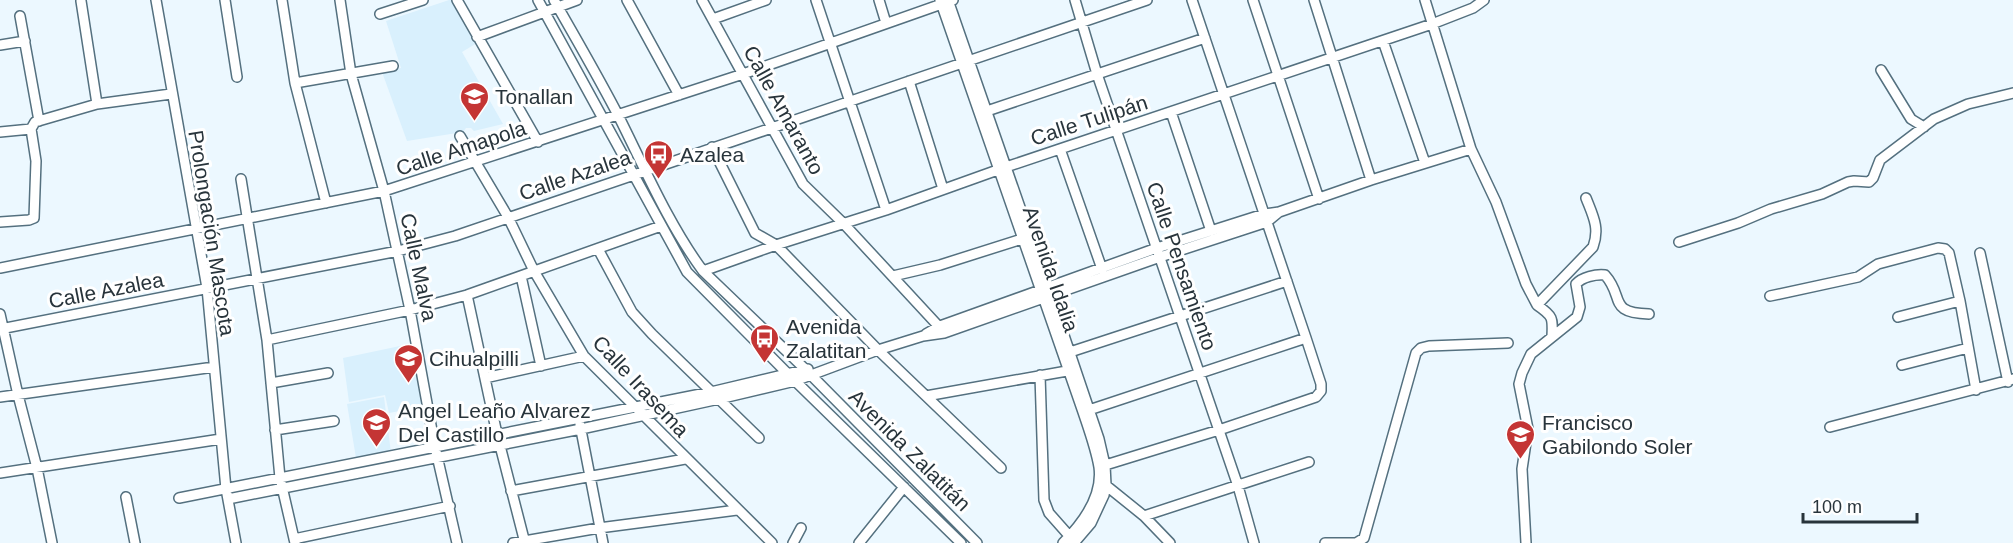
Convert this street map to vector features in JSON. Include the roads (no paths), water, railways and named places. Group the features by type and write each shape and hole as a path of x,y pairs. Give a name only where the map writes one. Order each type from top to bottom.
{"street":[{"name":"Prolongación Mascota","path":"156,0 207,288 226,489 236,543"},
{"path":"225,0 237,77"},
{"path":"282,0 295,83 326,203"},
{"name":"Calle Malva","path":"340,0 351,74 384,191 398,251 435,447 457,543"},
{"path":"380,14 423,0"},
{"path":"457,0 538,142"},
{"name":"Avenida Zalatitán","path":"538,0 682,264 697,284 962,543"},
{"path":"477,37 545,11 556,3 577,0"},
{"path":"627,0 679,95"},
{"name":"Calle Amaranto","path":"702,0 803,184 844,224 942,329"},
{"path":"712,19 766,0"},
{"path":"816,0 886,210"},
{"path":"879,0 886,23"},
{"name":"Calle Pensamiento","path":"1075,0 1097,74 1238,486 1254,543"},
{"name":"Calle Azalea","path":"1,329 398,251 455,236 1147,0"},
{"path":"1102,466 1316,397 1321,391 1321,384 1287,280 1192,0"},
{"path":"1253,0 1319,199"},
{"path":"1425,0 1471,149 1496,202 1526,284 1537,305 1553,320 1552,336"},
{"name":"Calle Tulipán","path":"703,271 1432,24 1473,8 1484,0"},
{"path":"81,1 97,104"},
{"name":"Calle Amapola","path":"0,268 384,191 743,74 946,1"},
{"name":"Avenida Idalia","path":"946,1 1065,353 1089,410 1102,466 1101,502 1091,523 1072,542"},
{"path":"1317,1 1371,180"},
{"name":"Avenida Zalatitán","path":"556,3 692,256 703,271 808,372 977,543"},
{"path":"20,16 39,121"},
{"path":"987,111 1204,38"},
{"path":"0,45 25,41"},
{"path":"1383,41 1425,163"},
{"name":"Avenida Idalia","path":"965,62 987,111 1002,168"},
{"path":"295,83 393,66"},
{"path":"1881,70 1911,119 1924,127"},
{"path":"909,81 943,189"},
{"path":"1679,242 1822,194 1848,182 1869,182 1881,160 1934,119 1968,104 2013,93"},
{"path":"0,222 34,218 36,161 32,125 97,104 171,94"},
{"path":"1171,112 1211,231"},
{"path":"0,132 31,129"},
{"name":"Calle Irasema","path":"460,136 508,217 534,271 584,357 772,543"},
{"path":"712,147 754,233 757,252"},
{"path":"1060,149 1102,269"},
{"path":"1045,293 1102,269 1265,218 1371,180 1471,149"},
{"path":"241,179 259,279 267,340 280,477 294,541 450,506"},
{"path":"1537,305 1593,247 1598,228 1586,198"},
{"path":"228,499 500,446 719,399 820,370 923,336 1159,252 1211,231 1265,218"},
{"path":"267,340 410,310 467,294 661,226"},
{"path":"754,233 776,245 878,350 1001,468"},
{"path":"893,276 940,265 1026,238"},
{"path":"1770,296 1858,277 1878,264 1938,248 1945,249 1949,253 1960,300 1976,390"},
{"path":"598,249 633,312 652,334 759,438"},
{"path":"1830,427 2011,380 1980,253"},
{"path":"1526,543 1522,469 1528,429 1520,384 1525,364 1531,354 1573,321 1579,313 1576,284 1580,280 1600,274 1605,275 1609,279 1621,308 1634,314 1650,314"},
{"path":"521,276 541,366"},
{"path":"1065,353 1287,280"},
{"path":"467,294 497,434 524,542"},
{"path":"1898,316 1960,300"},
{"path":"0,314 1,329 37,468 52,543"},
{"path":"1089,410 1306,338"},
{"path":"1325,543 1356,543 1364,538 1416,353 1421,348 1429,346 1508,343"},
{"path":"1902,365 1968,348"},
{"name":"Avenida Idalia","path":"1065,353 1067,371 1102,466"},
{"path":"485,378 584,357"},
{"path":"0,397 214,367"},
{"path":"926,396 1067,371"},
{"path":"271,383 328,373"},
{"path":"1040,375 1046,506 1072,542"},
{"path":"179,498 791,377"},
{"path":"579,418 603,543"},
{"path":"275,430 334,421"},
{"path":"0,473 221,439"},
{"path":"511,491 685,459"},
{"path":"1144,516 1309,462"},
{"path":"1102,483 1144,516 1170,543"},
{"path":"862,541 904,487"},
{"path":"126,497 135,543"},
{"path":"513,543 599,528 737,510"},
{"path":"793,543 801,528"}],"place":[{"name":"Tonallan","path":"474,122"},
{"name":"Azalea","path":"659,180"},
{"name":"Avenida Zalatitan","path":"765,364"},
{"name":"Cihualpilli","path":"408,384"},
{"name":"Angel Leaño Alvarez Del Castillo","path":"377,448"},
{"name":"Francisco Gabilondo Soler","path":"1521,460"}]}
